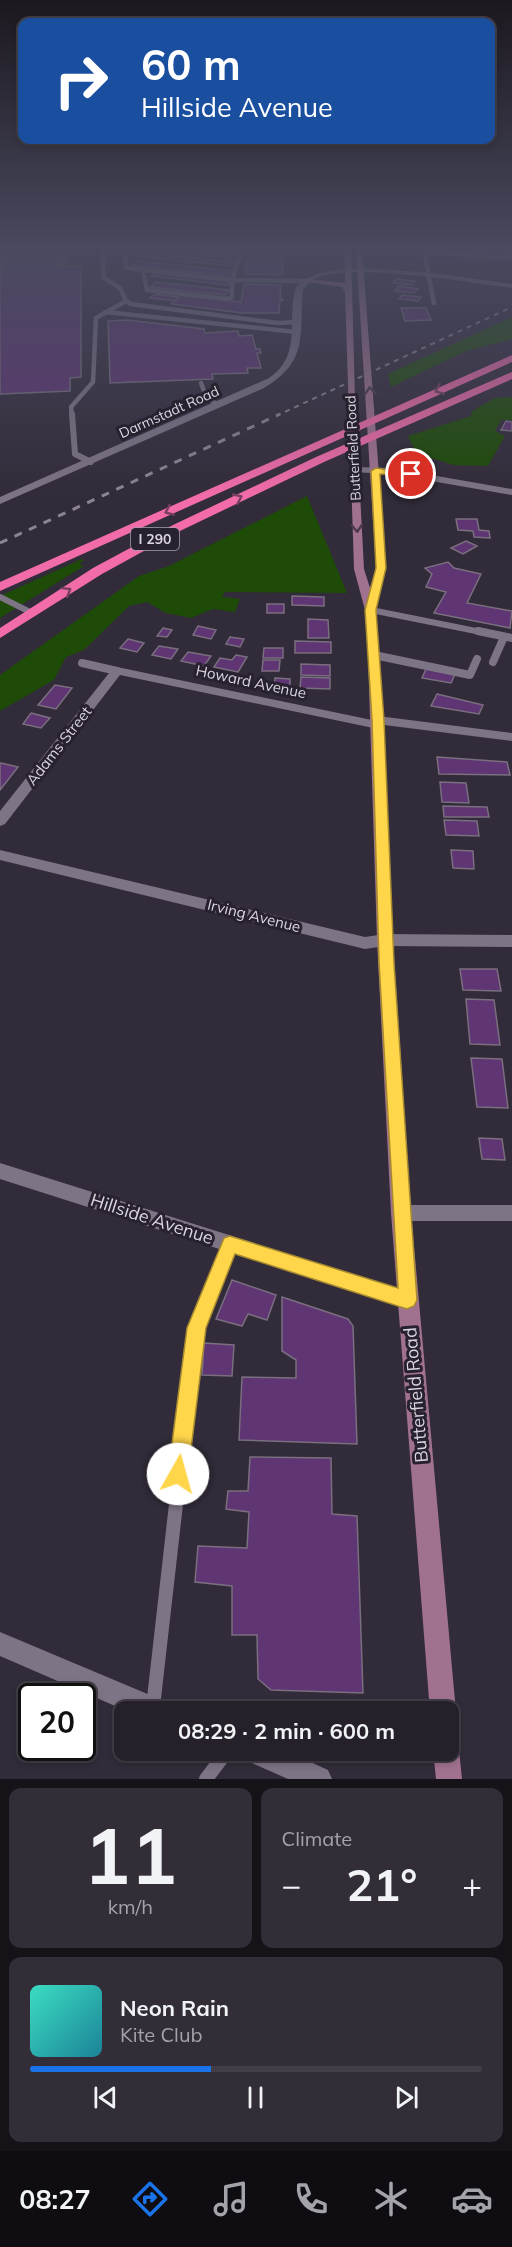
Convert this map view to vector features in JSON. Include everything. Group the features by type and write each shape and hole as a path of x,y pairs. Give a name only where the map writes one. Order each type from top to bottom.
{"highway":[{"name":"I 290","path":"0,587 512,357"},
{"name":"I 290","path":"0,634 129,553 318,461 512,375"}],"main road":[{"name":"Butterfield Road","path":"349,332 359,569 370,610 378,722 385,940 401,1213 442,1701"},
{"name":"Butterfield Road","path":"365,332 381,568 370,610"},
{"path":"447,1761 449,1779"}],"street":[{"name":"Darmstadt Road","path":"0,501 218,405 283,373 292,360 296,333"},
{"path":"354,470 391,471 512,492"},
{"name":"Howard Avenue","path":"117,671 378,722 512,737"},
{"name":"Adams Street","path":"0,821 117,671"},
{"name":"Irving Avenue","path":"0,855 365,943 385,940 512,941"},
{"name":"Hillside Avenue","path":"1,1172 407,1300"},
{"path":"401,1213 512,1213"},
{"path":"0,1644 135,1701"},
{"path":"277,1761 319,1779"}],"lane":[{"path":"91,462 75,454 71,407 93,382 95,332"},
{"path":"287,332 296,333"},
{"path":"201,383 206,396 218,405"},
{"path":"0,597 32,613"},
{"path":"370,610 508,637 493,662"},
{"path":"374,655 470,675 477,659"},
{"path":"82,663 117,671"},
{"path":"157,1701 196,1328 230,1244"},
{"path":"206,1779 220,1761"}],"green space":[{"path":"479,332 512,332 512,339 466,351 391,387 388,374"},
{"path":"512,397 512,420 501,420 495,431 505,436 488,466 453,465 416,453 408,436 471,416 472,411 495,398"},
{"path":"307,496 347,593 225,592 222,597 240,599 235,612 213,609 191,618 166,613 147,602 129,606 84,650 66,657 54,680 0,711 0,675 139,576 169,566"},
{"path":"84,560 79,564 84,566 0,618 0,596"}],"building":[{"path":"0,332 81,332 81,377 70,378 70,391 0,394"},
{"path":"108,332 238,332 239,336 252,335 256,349 260,349 261,353 257,353 261,368 247,368 248,373 212,374 213,379 110,383"},
{"path":"506,421 512,422 512,431 501,430"},
{"path":"456,519 477,519 479,530 489,531 490,538 474,537 473,531 458,530"},
{"path":"466,541 477,546 463,554 451,548"},
{"path":"448,562 454,568 481,574 467,603 512,611 510,628 434,613 446,592 426,587 432,574 425,568"},
{"path":"292,596 324,597 324,606 292,605"},
{"path":"267,604 284,604 284,613 267,613"},
{"path":"308,619 328,620 329,638 308,638"},
{"path":"198,626 216,630 211,639 193,635"},
{"path":"163,628 172,630 167,637 157,636"},
{"path":"230,637 244,639 240,647 226,644"},
{"path":"128,639 144,643 137,652 120,648"},
{"path":"295,641 331,642 331,653 295,653"},
{"path":"159,646 178,649 171,659 152,655"},
{"path":"264,648 283,648 283,658 263,658"},
{"path":"188,652 211,656 204,666 181,661"},
{"path":"236,655 247,657 238,672 214,667 220,658 232,660"},
{"path":"263,660 280,660 279,671 262,671"},
{"path":"301,664 330,665 330,676 301,675"},
{"path":"426,669 455,674 451,683 422,678"},
{"path":"301,677 330,678 330,689 300,688"},
{"path":"275,678 290,679 290,688 274,687"},
{"path":"55,685 72,688 56,709 38,705"},
{"path":"437,694 483,705 479,714 431,706"},
{"path":"31,713 50,718 41,728 23,724"},
{"path":"437,757 507,762 510,775 439,774"},
{"path":"0,764 18,767 0,790"},
{"path":"440,782 466,783 469,803 442,802"},
{"path":"443,806 487,807 489,817 444,817"},
{"path":"444,820 477,821 479,836 446,835"},
{"path":"451,850 473,851 474,869 453,868"},
{"path":"460,969 497,969 501,991 463,990"},
{"path":"466,999 494,1000 500,1045 470,1044"},
{"path":"471,1058 502,1059 508,1108 477,1107"},
{"path":"479,1138 502,1139 505,1160 482,1159"},
{"path":"232,1280 276,1295 267,1320 248,1314 242,1326 216,1319"},
{"path":"282,1297 348,1319 353,1326 357,1444 239,1440 242,1377 296,1378 296,1360 282,1351"},
{"path":"204,1343 234,1345 232,1376 202,1375"},
{"path":"250,1457 331,1458 332,1514 357,1516 363,1693 271,1690 258,1679 257,1635 232,1635 232,1586 195,1582 198,1546 247,1548 249,1512 226,1509 228,1491 248,1491"}],"railway":[{"path":"276,416 458,332"},
{"path":"0,543 280,414"}],"route":[{"path":"178,1474 196,1328 230,1244 407,1300 386,963 378,720 370,610 381,568 376,471 411,474"}]}
